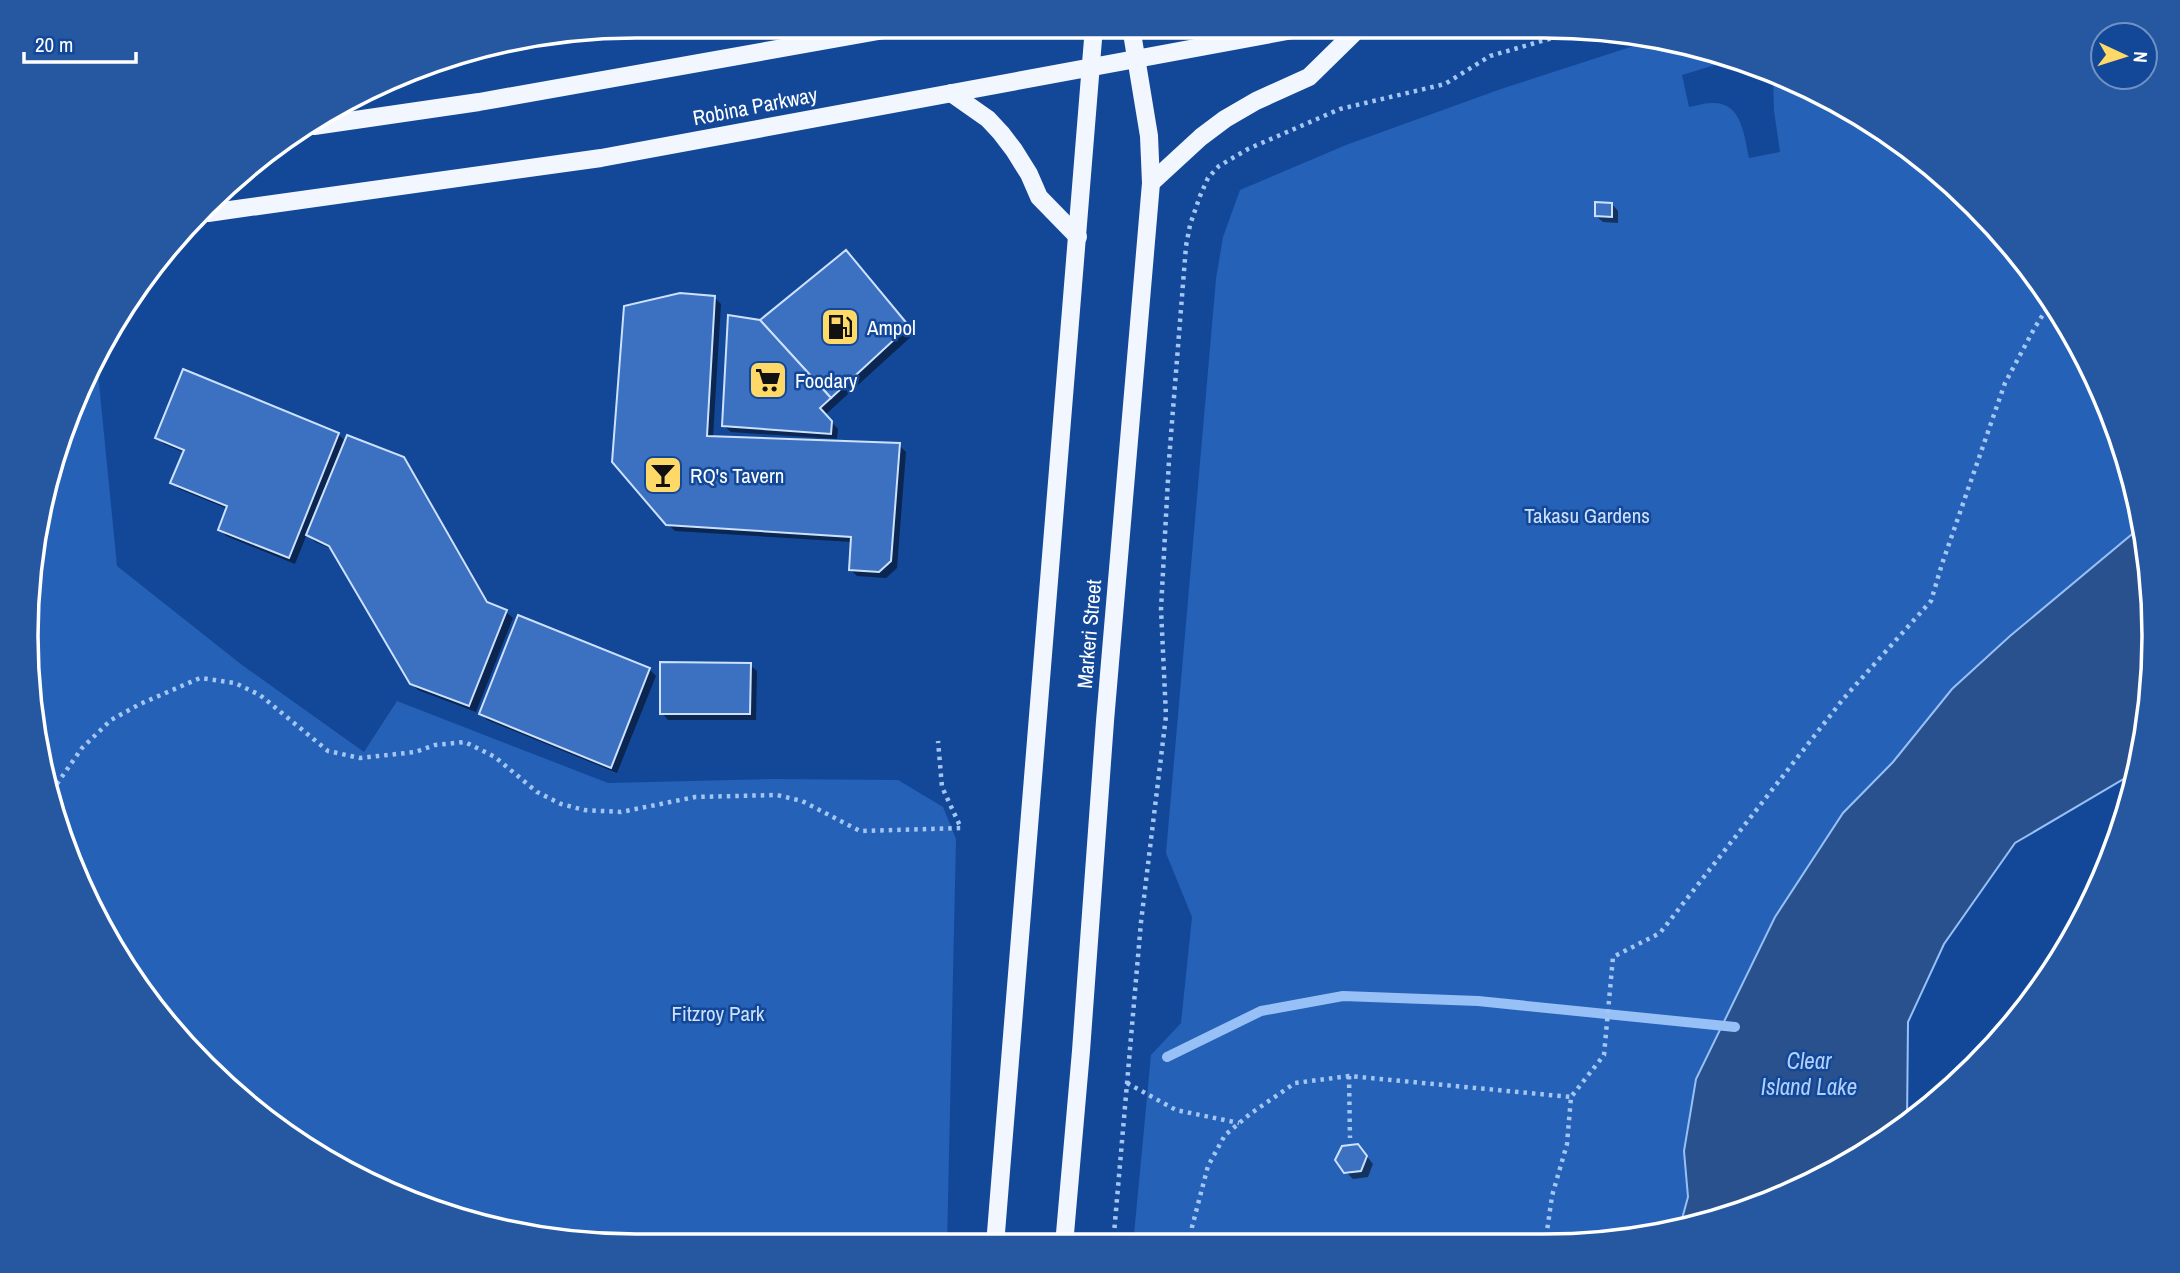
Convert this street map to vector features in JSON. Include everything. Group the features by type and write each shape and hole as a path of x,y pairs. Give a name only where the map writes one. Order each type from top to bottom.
{"main road":[{"path":"329,124 506,97 839,38"},
{"name":"Markeri Street","path":"996,1234 1093,38"},
{"name":"Markeri Street","path":"1065,1234 1150,183 1149,136 1133,38"},
{"name":"Robina Parkway","path":"216,212 601,158 1250,38"},
{"path":"1150,183 1225,119 1256,101 1309,77 1349,38"},
{"path":"951,93 988,119 1001,133 1029,174 1039,197 1078,237"}],"path":[{"path":"1114,1234 1141,922 1166,716 1161,609 1169,460 1185,259 1190,225 1200,196 1208,178 1219,166 1248,149 1340,109 1445,84 1490,56 1551,38"},
{"path":"1547,1234 1552,1196 1567,1143 1571,1097 1604,1055 1613,957 1660,933 1844,698 1931,601 1941,564 2006,383 2045,311"},
{"path":"57,784 82,748 111,720 200,678 236,683 260,695 328,751 360,758 415,752 435,745 465,742 495,757 537,792 561,804 584,810 621,812 695,797 777,795 802,801 860,831 961,828 942,787 938,741"},
{"path":"1191,1234 1208,1166 1225,1135 1295,1083 1349,1076 1571,1097"},
{"path":"1349,1076 1350,1138"},
{"path":"1127,1083 1177,1110 1239,1123"}],"green space":[{"name":"Takasu Gardens","path":"1634,46 1716,64 1682,75 1689,107 1721,104 1735,113 1743,130 1749,158 1780,152 1773,85 1808,100 1876,139 1938,187 1966,214 2018,272 2041,304 2080,372 2096,408 2121,482 2132,534 2010,636 1952,689 1893,762 1843,813 1775,917 1696,1079 1684,1151 1688,1197 1682,1218 1583,1233 1134,1234 1151,1055 1181,1023 1192,917 1166,853 1216,279 1223,237 1240,190 1346,145 1501,89"},
{"name":"Fitzroy Park","path":"98,376 117,566 242,665 364,752 397,701 608,783 774,779 898,780 943,807 956,839 947,1234 636,1234 558,1229 520,1223 444,1203 372,1173 304,1134 272,1111 242,1086 187,1031 139,969 119,936 100,901 70,829 50,753 44,715 38,636 40,597 50,520 59,482 70,444"}],"water":[{"name":"Clear Island Lake","path":"2132,534 2142,636 2136,715 2124,779 2015,843 1944,944 1908,1022 1907,1112 1876,1134 1808,1173 1736,1203 1682,1218 1688,1197 1684,1151 1696,1079 1775,917 1843,813 1893,762 1952,689 2010,636"}],"building":[{"path":"1595,202 1612,203 1612,217 1595,216"},
{"path":"846,250 909,326 831,398 760,320"},
{"path":"680,293 715,296 707,436 900,443 891,561 879,572 849,570 851,537 666,525 612,462 624,306"},
{"path":"728,315 760,320 831,398 820,408 832,421 831,434 722,426"},
{"path":"183,369 339,433 289,558 218,530 227,506 170,483 184,450 155,438"},
{"path":"347,435 404,457 487,602 507,610 469,706 410,684 329,546 306,535"},
{"path":"518,615 650,668 611,768 479,714"},
{"path":"660,662 751,663 750,714 660,714"},
{"path":"1358,1144 1367,1156 1361,1171 1344,1173 1335,1160 1342,1146"}],"waterway":[{"path":"1167,1057 1261,1011 1343,996 1478,1001 1735,1027"}],"place":[{"name":"Ampol","path":"840,327"},
{"name":"Foodary","path":"768,380"},
{"name":"RQ's Tavern","path":"663,475"}]}
